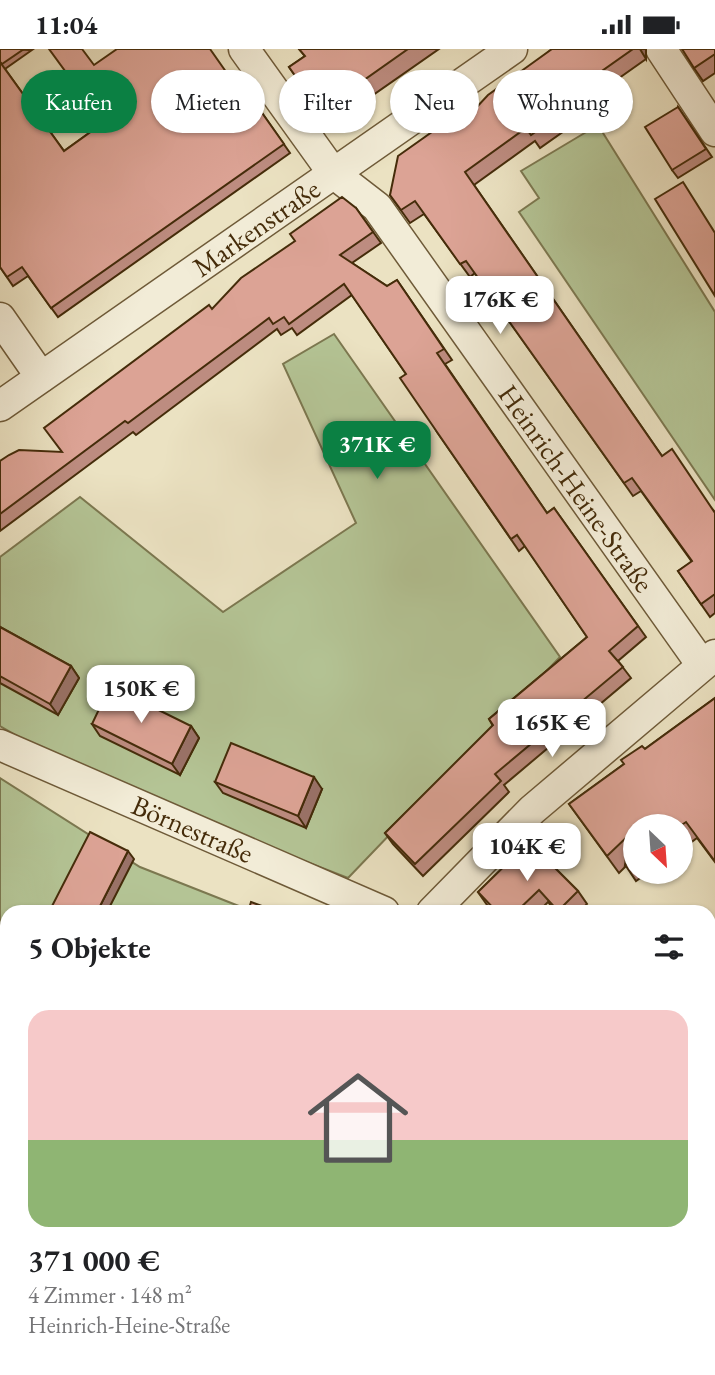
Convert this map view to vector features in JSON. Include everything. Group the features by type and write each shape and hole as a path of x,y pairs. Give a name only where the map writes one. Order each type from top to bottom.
{"street":[{"name":"Heinrich-Heine-Straße","path":"244,49 333,173 377,207 708,660"},
{"name":"Markenstraße","path":"0,406 512,49"},
{"path":"661,49 715,131"},
{"path":"0,318 41,377"},
{"path":"439,905 532,810 708,660"},
{"name":"Börnestraße","path":"0,745 368,905"}],"green space":[{"path":"585,133 603,133 715,312 715,500 519,212 539,198 521,171"},
{"path":"334,334 560,657 348,878 127,790 0,726 0,557 80,497 223,612 356,523 283,364"},
{"path":"0,778 140,867 236,905 0,905"}],"building":[{"path":"0,49 24,49 2,64"},
{"path":"49,49 82,49 94,65 117,49 210,49 225,70 151,70 151,133 265,133 265,117 284,144 51,308 22,267 7,277 0,267 0,62 21,91 21,133 51,133 64,151 89,133 137,133 137,70 64,70"},
{"path":"299,49 408,49 376,72 291,70 289,67 305,56"},
{"path":"552,49 633,49 603,70 523,70"},
{"path":"682,49 715,49 715,54 694,68"},
{"path":"493,91 493,133 519,133 465,172 662,456 672,449 715,513 715,594 701,604 678,571 692,561 632,478 624,483 466,261 460,264 415,201 401,210 390,195 398,156 431,133 479,133 479,105"},
{"path":"678,107 706,149 672,170 645,127"},
{"path":"683,182 715,233 715,296 655,199"},
{"path":"342,197 356,208 373,232 340,255 387,286 397,280 444,349 437,353 547,513 554,508 638,626 609,651 623,667 495,774 501,781 415,864 385,833 493,725 489,719 587,637 517,535 511,539 437,432 400,378 406,374 344,284 289,324 284,317 273,324 269,318 0,514 0,461 19,450 62,452 44,428 209,305 212,309 241,278 295,241 290,234"},
{"path":"0,627 71,666 50,704 0,676"},
{"path":"110,686 191,726 172,764 92,724"},
{"path":"715,698 715,860 693,832 693,814 623,814 623,841 607,856 569,804 624,764 621,760 642,746 645,749"},
{"path":"231,743 314,777 298,816 215,782"},
{"path":"90,832 128,851 101,905 53,905"},
{"path":"529,842 578,891 564,905 553,905 539,890 523,905 490,905 478,892"}]}
